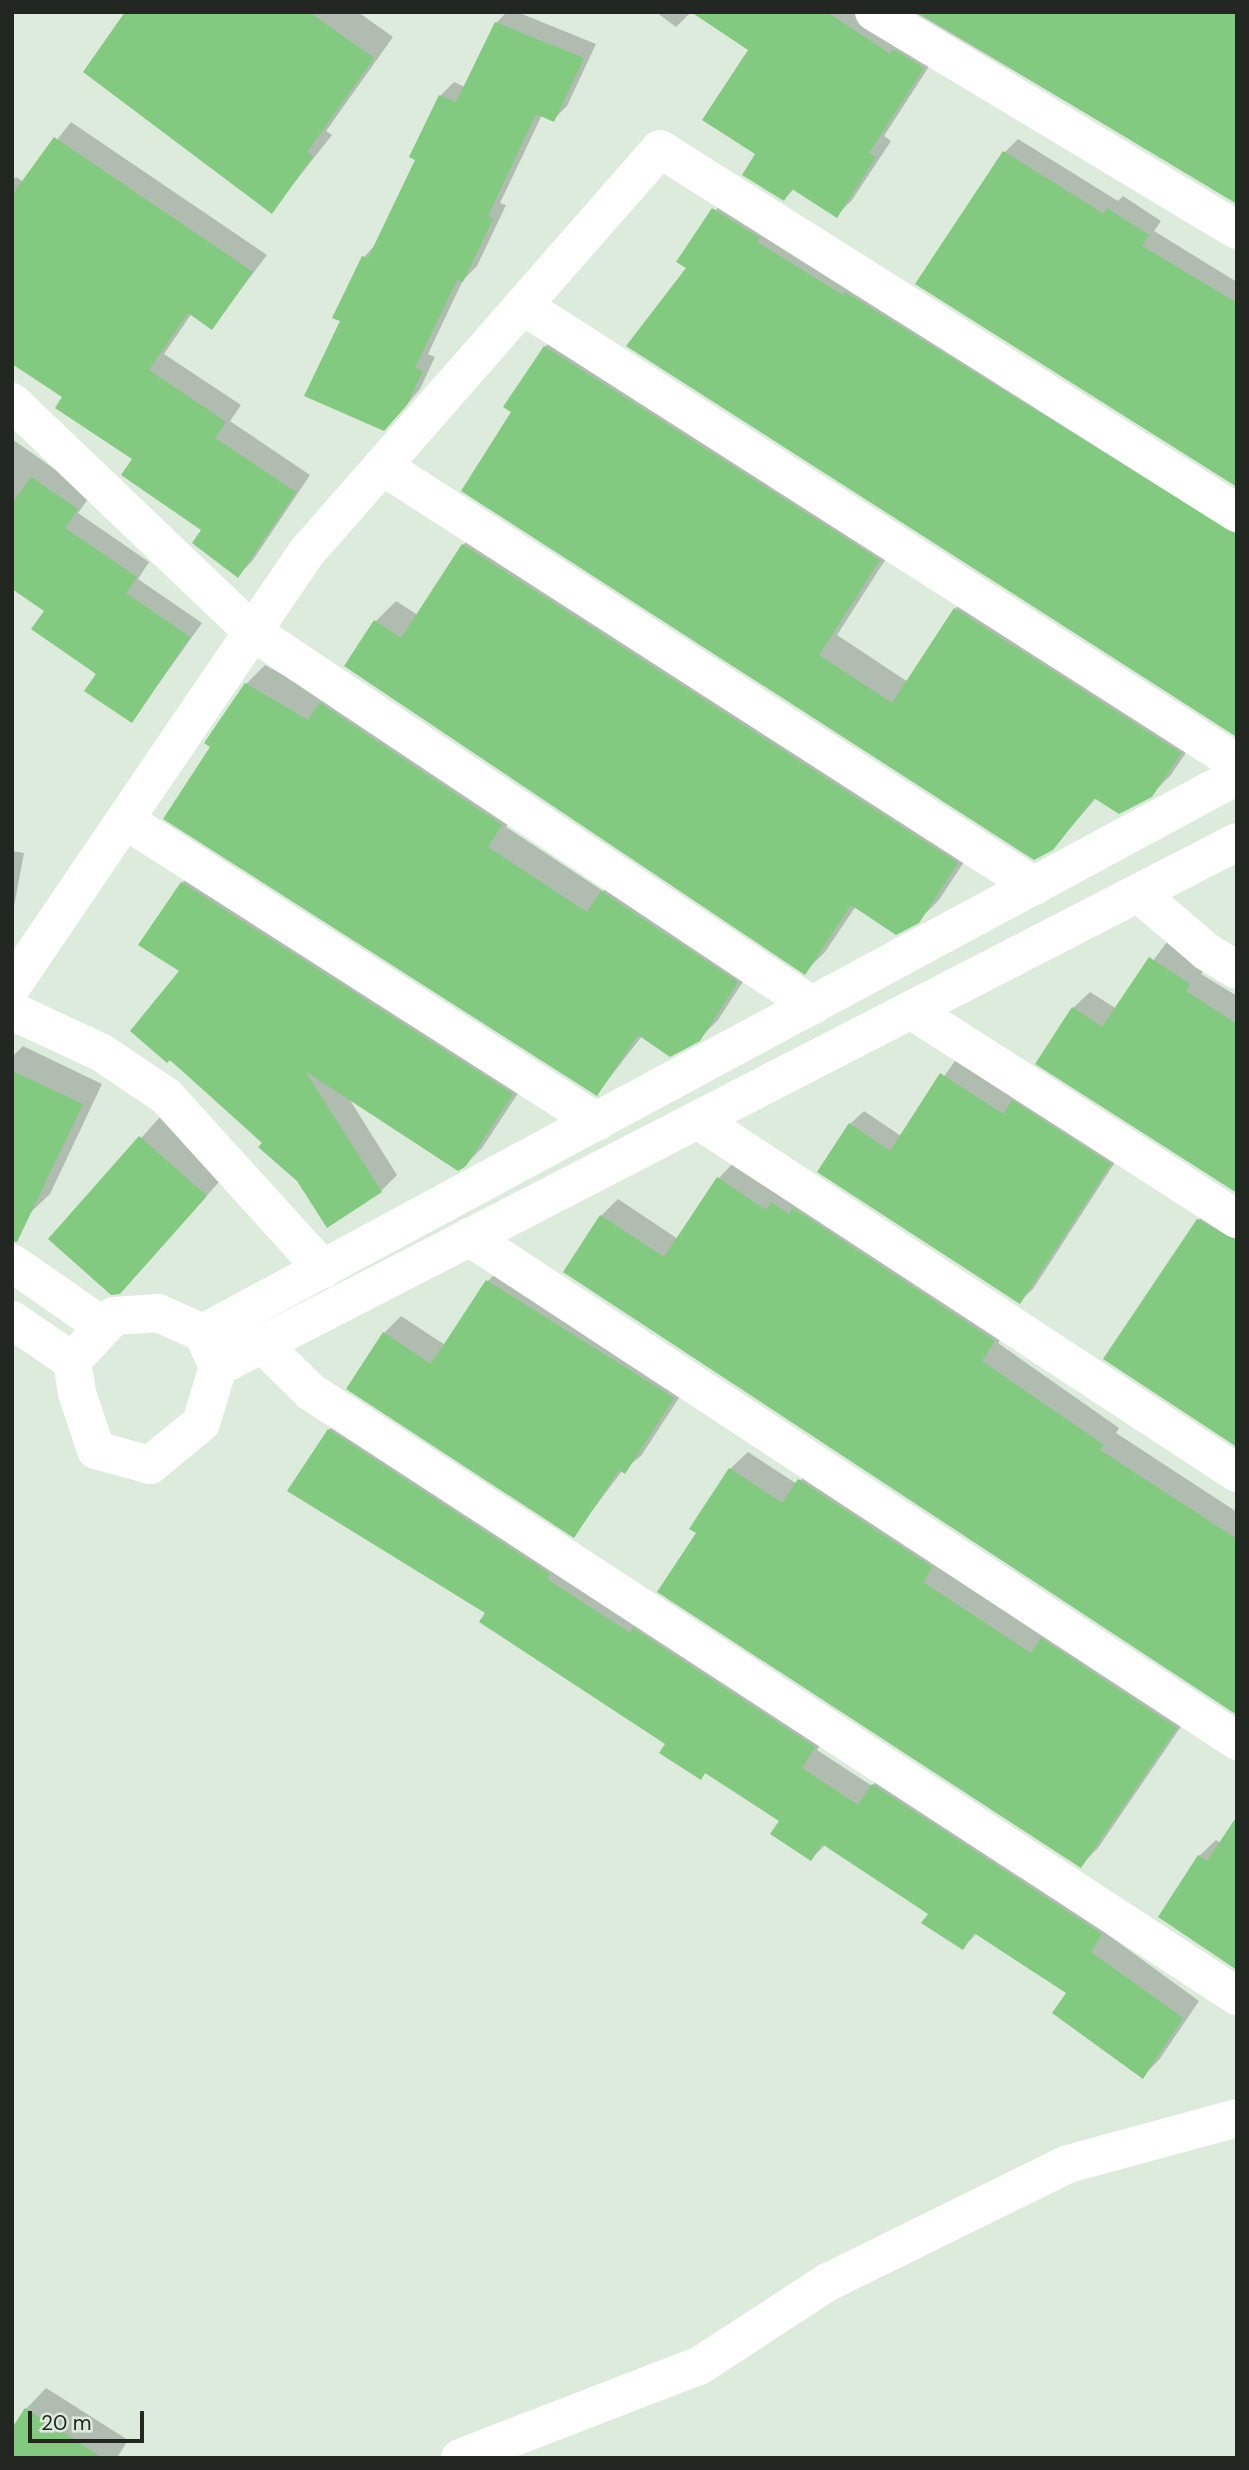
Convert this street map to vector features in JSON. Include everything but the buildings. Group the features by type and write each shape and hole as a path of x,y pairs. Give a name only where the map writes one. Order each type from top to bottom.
{"street":[{"path":"874,12 1237,230"},
{"path":"12,986 306,553 660,149 1237,513"},
{"path":"523,306 1237,762"},
{"path":"12,402 253,632 813,1006"},
{"path":"382,466 1034,886"},
{"path":"12,1320 72,1361 77,1393 96,1450 150,1465 201,1423 211,1350 323,1269 1237,776"},
{"path":"125,820 597,1122"},
{"path":"72,1361 114,1316 158,1313 211,1350 262,1344 1237,842"},
{"path":"1138,893 1207,952 1237,970"},
{"path":"911,1010 1237,1219"},
{"path":"12,1011 102,1052 166,1096 323,1269"},
{"path":"698,1120 1237,1473"},
{"path":"469,1237 1237,1741"},
{"path":"12,1263 104,1326"},
{"path":"262,1344 311,1392 1237,1996"},
{"path":"460,2458 699,2366 828,2283 1068,2164 1237,2118"}]}
